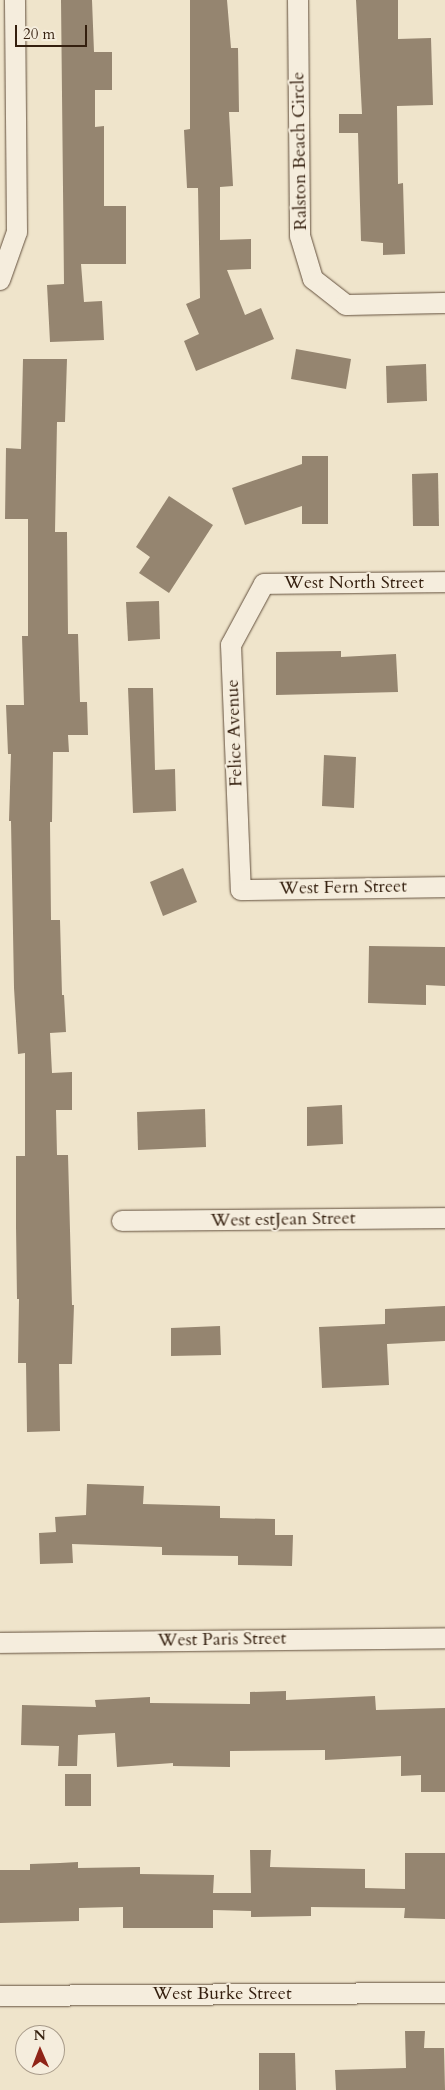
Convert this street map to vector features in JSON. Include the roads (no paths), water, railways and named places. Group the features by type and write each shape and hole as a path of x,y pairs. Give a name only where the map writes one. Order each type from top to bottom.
{"street":[{"path":"0,280 17,232 15,0"},
{"name":"Ralston Beach Circle","path":"298,0 300,236 313,279 346,305 445,303"},
{"name":"West North Street","path":"264,584 445,582"},
{"name":"Felice Avenue","path":"241,890 231,645 264,584"},
{"name":"West Fern Street","path":"241,890 445,887"},
{"name":"West estJean Street","path":"122,1221 445,1218"},
{"name":"West Paris Street","path":"0,1643 445,1638"},
{"name":"West Burke Street","path":"0,1996 445,1993"}]}
